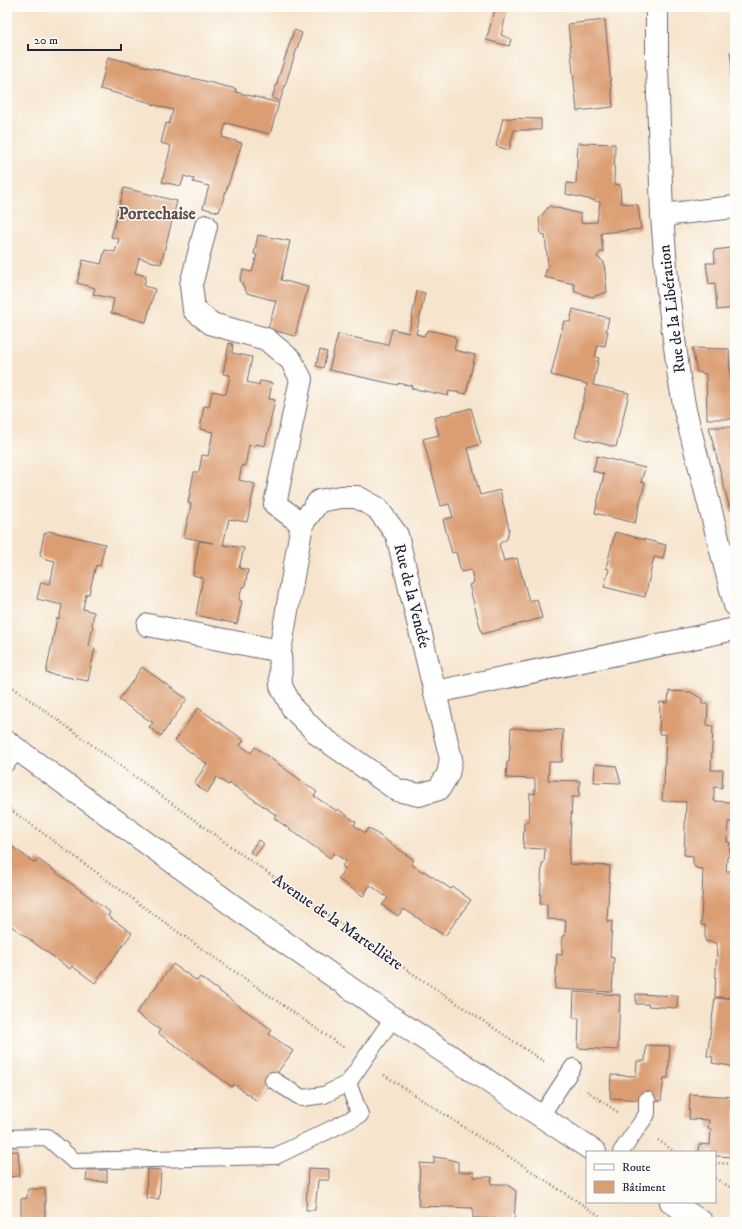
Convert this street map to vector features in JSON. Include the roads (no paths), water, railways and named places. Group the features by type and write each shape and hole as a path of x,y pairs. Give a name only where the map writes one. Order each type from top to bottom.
{"street":[{"name":"Rue de la Libération","path":"657,7 656,65 662,215 668,293 679,377 686,410 735,605"},
{"path":"662,215 735,207"},
{"path":"206,226 191,285 194,310 212,324 266,339 291,360 301,379 275,504 302,524"},
{"name":"Rue de la Vendée","path":"341,497 356,497 377,508 397,535 451,759 448,774 439,789 419,795 397,790 320,736 293,709 281,686 280,651 302,524 319,501 341,497"},
{"path":"148,625 280,651"},
{"path":"436,692 735,629"},
{"path":"10,752 393,1018 594,1151"},
{"path":"673,1203 702,1222"}],"lane":[{"path":"273,1080 302,1098 324,1095 348,1083 362,1060 393,1018"},
{"path":"541,1116 570,1072"},
{"path":"7,1138 47,1137 74,1161 276,1156 360,1115 348,1083"},
{"path":"622,1151 647,1114 647,1100"}],"district":[{"name":"Portechaise","path":"157,214"}]}
